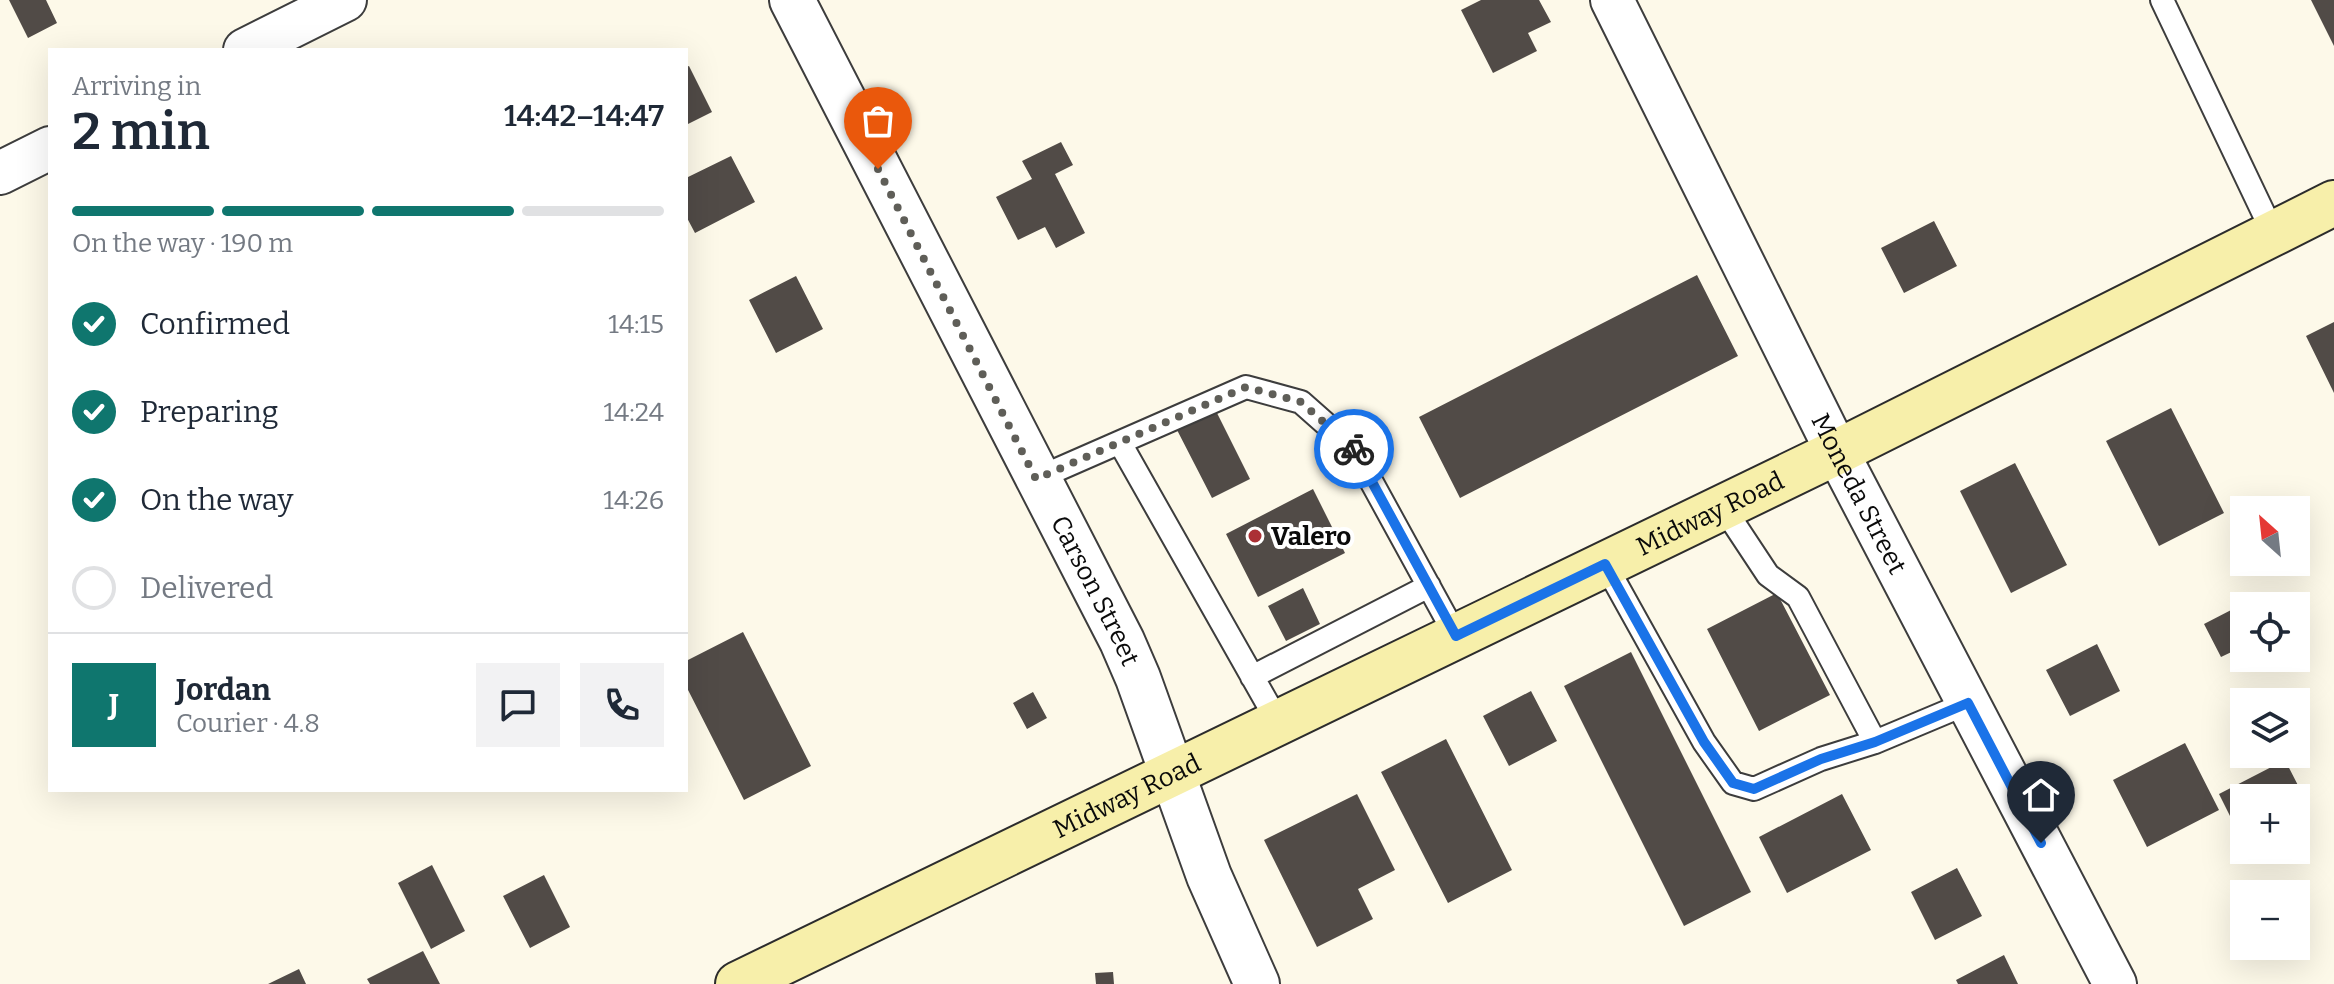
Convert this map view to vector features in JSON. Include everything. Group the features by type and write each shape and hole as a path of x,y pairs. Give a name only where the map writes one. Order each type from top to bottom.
{"main road":[{"name":"Midway Road","path":"738,984 1837,452 2334,203"}],"street":[{"path":"249,48 345,0"},
{"name":"Carson Street","path":"792,0 1122,641 1209,876 1257,984"},
{"name":"Moneda Street","path":"1612,0 1837,452 2115,984"},
{"path":"0,173 48,149"}],"lane":[{"path":"2162,0 2273,233"},
{"path":"1036,479 1246,387 1301,402 1353,448 1456,636"},
{"path":"1120,443 1278,722"},
{"path":"1723,507 1768,575 1798,597 1875,742"},
{"path":"1605,564 1704,742 1733,783 1754,789 1821,759 1875,742 1968,703"},
{"path":"1252,677 1429,586"}],"building":[{"path":"9,0 46,0 57,23 28,38"},
{"path":"1481,0 1539,0 1551,22 1528,33 1537,51 1493,73 1461,10"},
{"path":"2311,0 2334,0 2334,46"},
{"path":"688,66 712,112 688,124"},
{"path":"1061,142 1073,165 1055,174 1085,233 1056,248 1045,227 1018,240 996,197 1032,179 1022,161"},
{"path":"731,156 755,202 695,233 688,220 688,177"},
{"path":"1934,221 1957,266 1904,293 1881,248"},
{"path":"1697,275 1738,356 1460,498 1419,417"},
{"path":"796,276 823,329 776,353 749,300"},
{"path":"2334,322 2334,393 2306,336"},
{"path":"2171,408 2224,513 2159,546 2106,441"},
{"path":"1215,409 1250,479 1212,498 1176,428"},
{"path":"2015,463 2067,565 2011,593 1960,491"},
{"path":"1313,489 1345,553 1258,597 1226,534"},
{"path":"1303,588 1320,624 1286,641 1268,606"},
{"path":"1777,593 1830,695 1759,731 1707,629"},
{"path":"2230,611 2230,653 2221,657 2204,624"},
{"path":"743,632 811,766 744,800 688,690 688,660"},
{"path":"2097,644 2120,691 2070,716 2046,670"},
{"path":"1631,652 1751,892 1684,926 1564,686"},
{"path":"1531,691 1557,741 1509,766 1483,716"},
{"path":"1033,692 1047,718 1027,729 1013,703"},
{"path":"1446,739 1512,870 1448,903 1381,772"},
{"path":"2185,743 2219,810 2147,847 2113,780"},
{"path":"2269,768 2289,768 2297,784 2238,784"},
{"path":"2230,788 2230,816 2219,794"},
{"path":"1357,794 1395,870 1358,889 1373,919 1317,947 1264,840"},
{"path":"1842,794 1871,850 1787,893 1759,837"},
{"path":"432,865 465,931 431,949 398,883"},
{"path":"1957,868 1982,916 1935,940 1911,892"},
{"path":"544,875 570,927 530,948 503,896"},
{"path":"423,951 440,984 370,984 367,979"},
{"path":"2004,955 2018,984 1958,984 1956,980"},
{"path":"299,969 306,984 268,984"},
{"path":"1113,972 1114,984 1096,984 1095,973"}],"way so far":[{"path":"878,169 1036,479 1246,387 1301,402 1354,449"}],"place":[{"name":"Valero","path":"1255,536"}],"route":[{"path":"1354,449 1456,636 1605,564 1704,742 1733,783 1754,789 1821,759 1875,742 1968,703 2041,843"}]}
